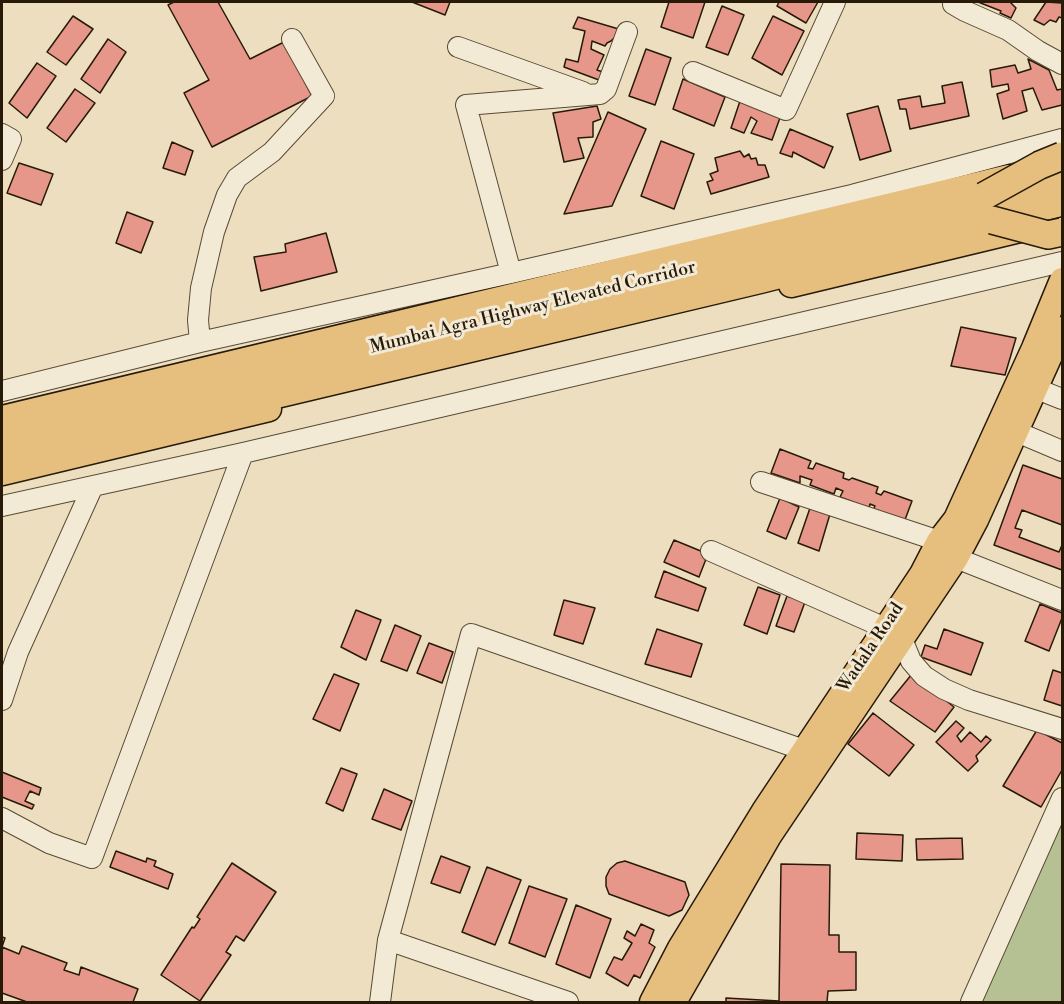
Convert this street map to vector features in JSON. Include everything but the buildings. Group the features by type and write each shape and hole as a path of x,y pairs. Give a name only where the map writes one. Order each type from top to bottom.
{"highway":[{"path":"1062,156 1040,165 988,208 1048,235 1062,232"},
{"name":"Mumbai Agra Highway Elevated Corridor","path":"2,456 282,393 762,279 988,208 1062,177"},
{"name":"Mumbai Agra Highway Elevated Corridor","path":"2,433 988,208 1062,202"}],"main road":[{"path":"2,418 1062,164"},
{"path":"2,473 1062,220"},
{"name":"Wadala Road","path":"947,550 956,519 1034,348 1062,280"},
{"name":"Wadala Road","path":"652,1002 680,948 713,894 813,753 947,550 976,520 1062,329"},
{"name":"Wadala Road","path":"674,1002 769,836 813,753"}],"street":[{"path":"693,72 786,110 835,2"},
{"path":"953,2 965,11 1008,30 1062,64"},
{"path":"511,273 466,105 600,94 606,89 627,32"},
{"path":"200,342 198,320 201,288 214,232 227,195 237,178 272,152 324,96 292,39"},
{"path":"458,47 591,95"},
{"path":"2,134 11,139 2,160"},
{"path":"2,391 200,342 852,195 1062,139"},
{"path":"2,506 243,453 1062,262"},
{"path":"1036,389 1062,399"},
{"path":"1017,432 1062,451"},
{"path":"2,818 49,843 92,858 243,453"},
{"path":"760,482 947,550 1062,600"},
{"path":"2,700 10,653 93,486"},
{"path":"711,551 894,633 911,661 924,676 944,689 969,700 1062,729"},
{"path":"380,1002 388,940 471,634 813,753"},
{"path":"971,1002 1062,798"},
{"path":"388,940 568,1002"}],"green space":[{"path":"1062,822 1062,1002 982,1002 983,999"}]}
